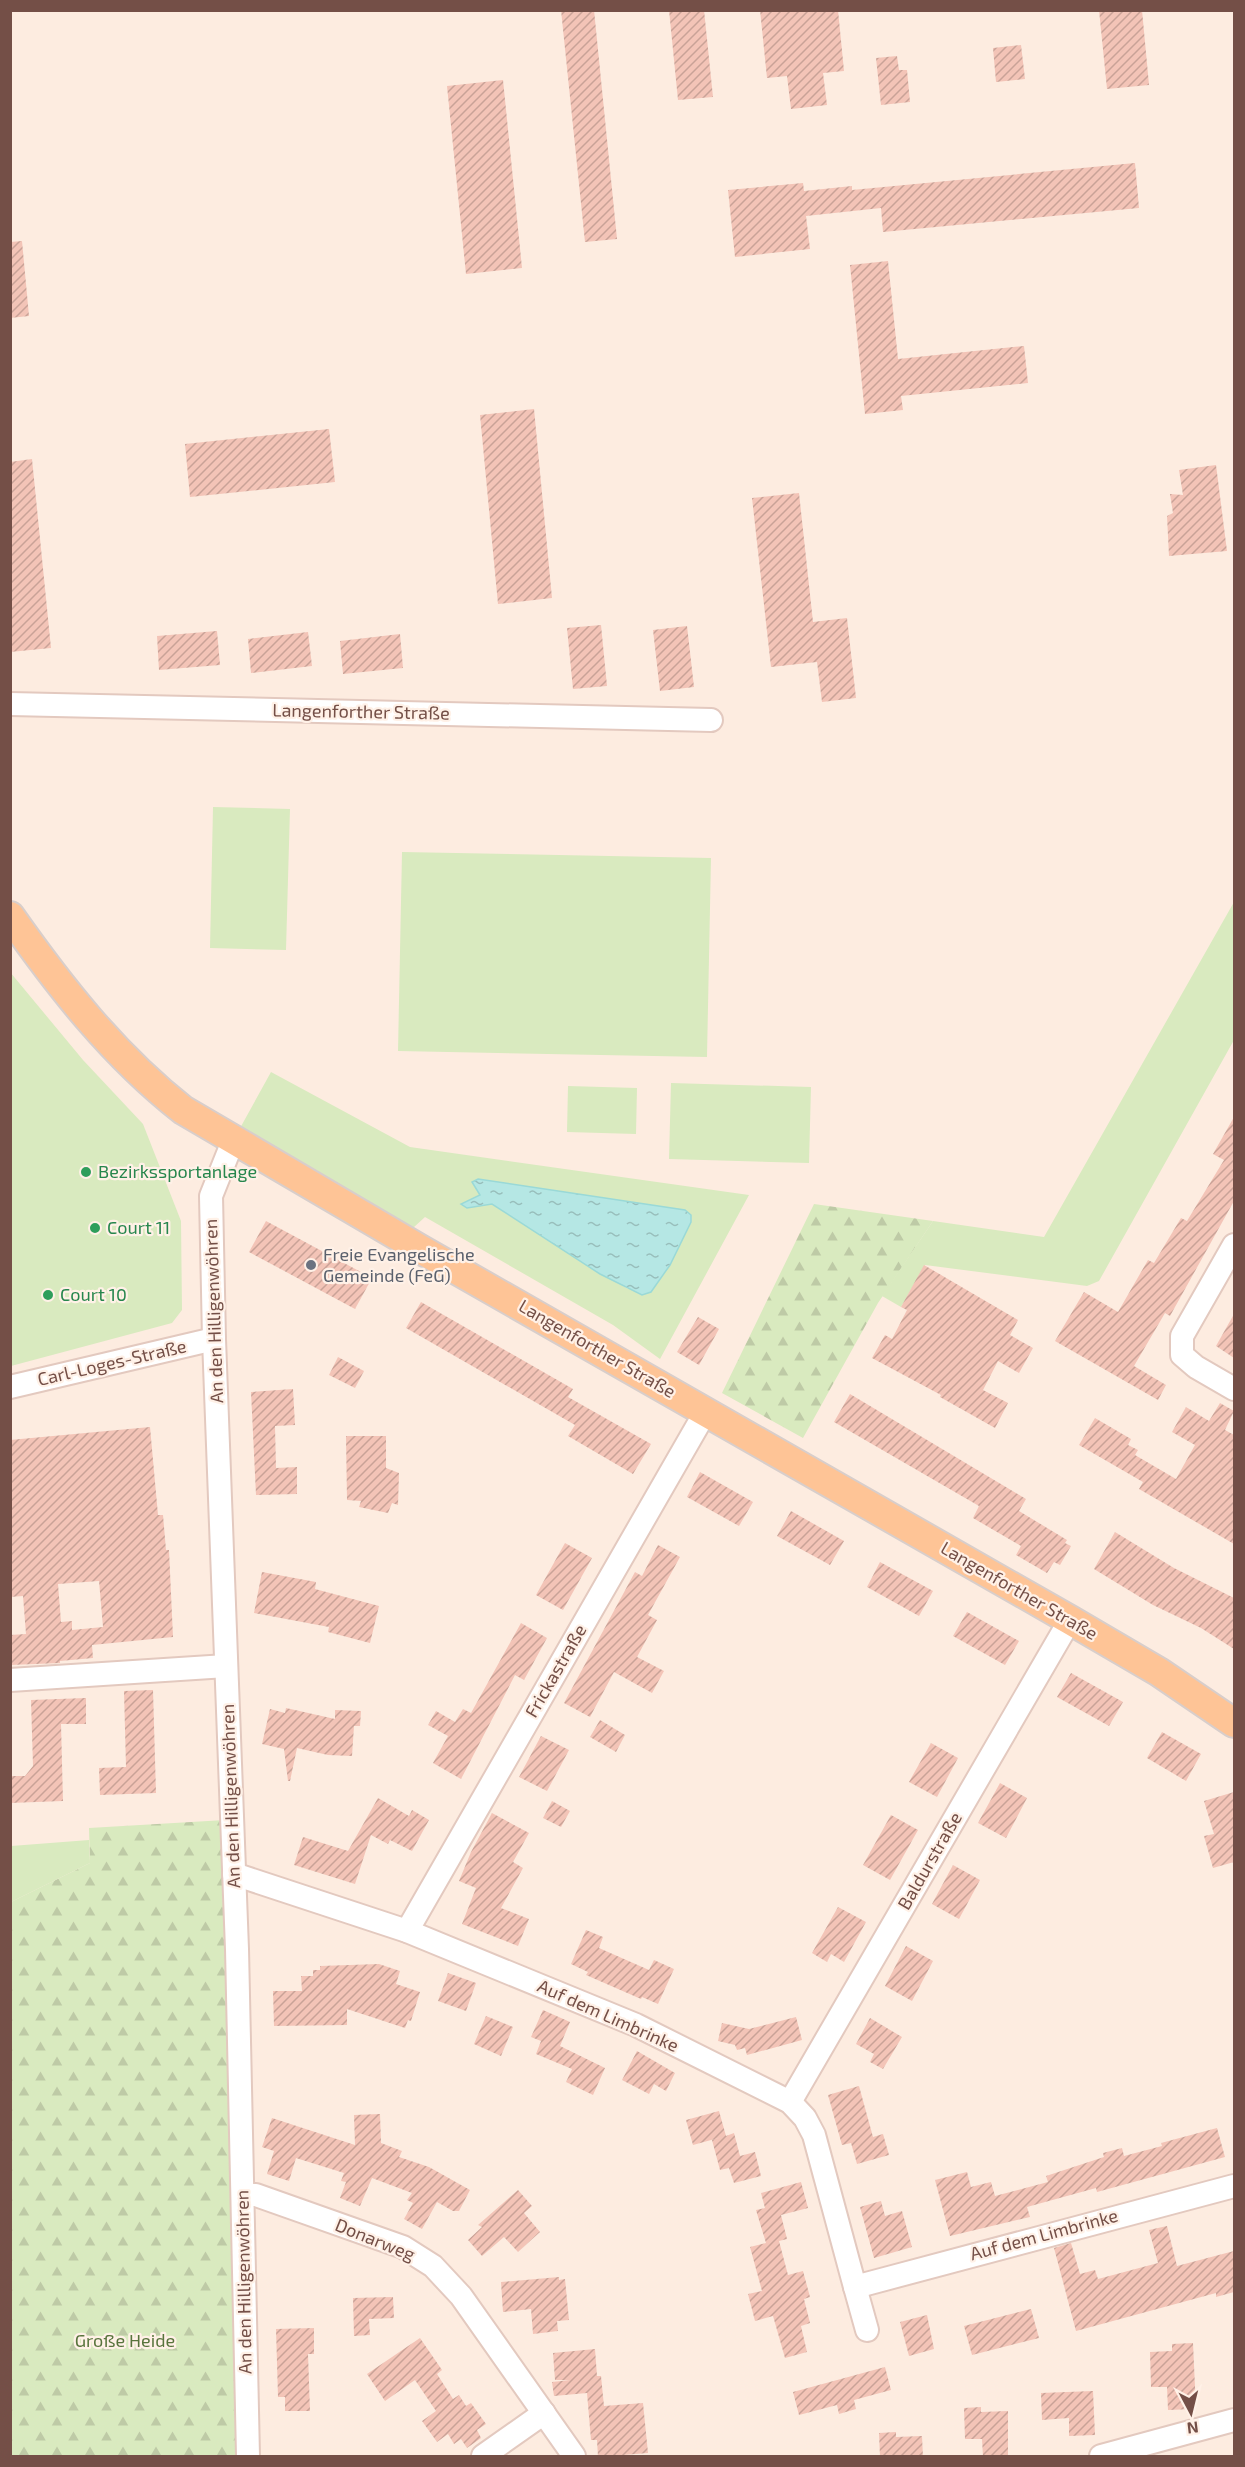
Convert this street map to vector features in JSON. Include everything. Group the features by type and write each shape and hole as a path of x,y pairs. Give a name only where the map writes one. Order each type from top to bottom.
{"main road":[{"name":"Langenforther Straße","path":"10,915 41,960 84,1014 155,1087 183,1110 233,1141 1070,1620 1159,1672 1234,1723"}],"street":[{"name":"Langenforther Straße","path":"10,704 711,720"},
{"name":"An den Hilligenwöhren","path":"233,1141 211,1196 214,1339 234,1874 248,2457"},
{"path":"1234,1245 1182,1336 1182,1355 1234,1389"},
{"name":"Carl-Loges-Straße","path":"10,1387 214,1339"},
{"name":"Frickastraße","path":"406,1931 706,1411"},
{"name":"Baldurstraße","path":"790,2102 1070,1620"},
{"path":"10,1680 226,1666"},
{"name":"Auf dem Limbrinke","path":"234,1874 406,1931 636,2025 790,2102 805,2118 814,2135 867,2330"},
{"name":"Auf dem Limbrinke","path":"855,2287 1234,2186"},
{"name":"Donarweg","path":"243,2195 256,2195 403,2247 433,2266 461,2296 574,2457"},
{"path":"483,2457 544,2413"},
{"path":"1101,2457 1234,2421"}],"green space":[{"path":"213,807 290,809 286,950 210,948"},
{"path":"402,852 711,858 707,1057 398,1051"},
{"path":"1234,902 1234,1040 1099,1281 1087,1286 925,1265 901,1307 882,1296 933,1221 1044,1237"},
{"name":"Bezirkssportanlage","path":"10,972 83,1060 143,1124 181,1221 182,1310 172,1323 11,1366"},
{"path":"271,1072 410,1147 749,1195 660,1359 613,1325 425,1217 413,1228 239,1130","holes":["480,1195 691,1222 670,1265 628,1289 492,1204 467,1208 462,1204"]},
{"path":"671,1083 811,1087 809,1163 669,1159"},
{"path":"568,1086 637,1088 636,1134 567,1132"},
{"path":"814,1204 933,1221 878,1303 803,1438 722,1393"},
{"name":"Große Heide","path":"225,1820 242,2456 11,2456 11,1902 90,1863 89,1828"},
{"path":"89,1840 90,1863 11,1902 11,1846"}],"water":[{"path":"478,1179 685,1210 691,1215 691,1222 670,1265 651,1292 642,1295 600,1274 492,1204 467,1208 461,1204 480,1195 472,1182"}],"building":[{"path":"561,10 594,10 617,239 585,242"},
{"path":"669,10 704,10 713,97 678,100"},
{"path":"760,10 838,10 844,71 823,73 827,105 791,109 787,76 767,78"},
{"path":"1099,10 1142,10 1149,85 1107,89"},
{"path":"1021,45 1025,79 996,82 993,48"},
{"path":"897,56 899,70 907,70 910,102 881,105 876,58"},
{"path":"503,80 522,268 466,274 447,86"},
{"path":"1135,163 1139,208 883,232 881,208 806,216 810,249 735,257 728,190 803,183 804,191 852,186 852,190"},
{"path":"22,241 29,316 10,318 10,242"},
{"path":"888,261 898,359 1024,346 1028,383 901,396 903,410 865,414 850,265"},
{"path":"534,409 552,598 498,604 480,415"},
{"path":"329,429 335,482 190,497 185,444"},
{"path":"32,459 51,648 10,652 10,462"},
{"path":"1216,465 1227,551 1169,556 1167,516 1173,513 1170,494 1183,495 1179,470"},
{"path":"799,493 813,622 847,618 856,698 822,702 817,662 771,667 752,498"},
{"path":"601,625 607,686 573,689 567,628"},
{"path":"687,626 694,687 660,691 653,630"},
{"path":"217,631 220,665 159,670 157,636"},
{"path":"308,632 312,666 251,673 248,639"},
{"path":"400,634 403,668 343,674 340,641"},
{"path":"1234,1117 1234,1201 1170,1316 1165,1313 1134,1366 1166,1385 1158,1400 1055,1341 1084,1292 1118,1312 1148,1260 1154,1263 1181,1218 1187,1221 1224,1160 1213,1154"},
{"name":"Freie Evangelische Gemeinde (FeG)","path":"266,1221 372,1278 355,1309 249,1252"},
{"path":"924,1265 1018,1320 1010,1335 1033,1348 1019,1373 998,1361 983,1390 1008,1403 995,1428 940,1397 941,1395 872,1358 885,1335 892,1339 907,1310 901,1307"},
{"path":"421,1302 573,1389 568,1397 651,1444 633,1474 568,1436 575,1425 406,1328"},
{"path":"1234,1314 1234,1358 1216,1346"},
{"path":"698,1317 719,1329 699,1365 677,1352"},
{"path":"338,1357 364,1371 355,1388 329,1375"},
{"path":"293,1389 295,1425 275,1426 276,1468 297,1467 297,1494 256,1495 251,1392"},
{"path":"850,1394 1026,1499 1019,1511 1067,1540 1065,1543 1071,1546 1060,1565 1054,1562 1047,1573 1016,1555 1021,1546 973,1518 979,1506 834,1422"},
{"path":"1220,1403 1234,1411 1225,1430 1234,1435 1234,1544 1139,1489 1143,1482 1079,1445 1095,1418 1131,1439 1128,1445 1138,1450 1135,1455 1176,1479 1195,1445 1172,1432 1186,1407 1209,1421"},
{"path":"150,1427 158,1515 163,1515 166,1550 169,1550 173,1637 92,1645 93,1658 60,1661 60,1663 10,1665 10,1635 26,1634 23,1596 10,1597 10,1440","holes":["99,1581 103,1627 72,1630 72,1621 61,1622 58,1584"]},
{"path":"346,1436 386,1436 386,1468 399,1473 398,1505 392,1503 388,1513 359,1507 361,1501 347,1500"},
{"path":"700,1472 753,1502 739,1526 687,1497"},
{"path":"791,1511 844,1541 830,1565 777,1536"},
{"path":"1115,1532 1174,1568 1234,1598 1234,1649 1201,1628 1153,1605 1094,1569"},
{"path":"565,1543 592,1558 563,1610 536,1595"},
{"path":"658,1545 680,1557 648,1615 657,1620 637,1657 664,1671 652,1693 614,1672 590,1717 564,1703 635,1572 642,1576"},
{"path":"880,1562 933,1591 919,1616 867,1587"},
{"path":"262,1572 316,1582 315,1589 379,1606 370,1643 328,1632 329,1627 254,1613"},
{"path":"967,1612 1019,1641 1005,1665 953,1636"},
{"path":"521,1623 547,1638 524,1680 515,1675 461,1779 433,1763 448,1736 428,1725 436,1711 455,1722 463,1709 471,1713"},
{"path":"1071,1673 1123,1702 1109,1726 1057,1697"},
{"path":"153,1690 156,1793 100,1795 99,1768 126,1767 124,1691"},
{"path":"86,1698 86,1724 61,1724 63,1801 10,1803 10,1776 25,1776 33,1766 31,1700"},
{"path":"286,1708 335,1719 335,1710 361,1711 360,1726 354,1726 352,1756 328,1755 297,1748 290,1781 288,1781 284,1749 262,1744 270,1709 285,1713"},
{"path":"600,1720 625,1735 616,1752 590,1737"},
{"path":"1162,1732 1201,1754 1186,1781 1147,1758"},
{"path":"541,1736 569,1750 547,1791 519,1777"},
{"path":"931,1743 958,1758 937,1797 909,1782"},
{"path":"1000,1783 1027,1798 1006,1838 978,1823"},
{"path":"1234,1792 1234,1862 1213,1868 1204,1836 1214,1834 1204,1801"},
{"path":"378,1798 409,1816 412,1810 429,1820 412,1851 390,1840 388,1844 371,1835 355,1884 294,1865 303,1837 348,1851"},
{"path":"552,1801 570,1811 561,1827 543,1818"},
{"path":"492,1813 529,1833 513,1862 523,1868 501,1908 529,1919 518,1946 462,1924 476,1888 459,1881 471,1852"},
{"path":"891,1815 918,1830 890,1880 863,1865"},
{"path":"953,1865 980,1880 959,1919 932,1904"},
{"path":"838,1907 866,1922 844,1962 831,1954 827,1962 812,1953"},
{"path":"586,1930 603,1937 599,1948 649,1970 654,1960 674,1969 658,2004 586,1975 588,1972 571,1964"},
{"path":"906,1946 933,1961 912,2001 885,1986"},
{"path":"379,1964 400,1971 396,1984 420,1992 411,2021 408,2020 405,2028 347,2009 347,2025 274,2026 273,1991 302,1991 301,1976 313,1976 313,1970 320,1970 320,1966"},
{"path":"448,1973 476,1983 466,2011 438,2001"},
{"path":"543,2010 570,2022 560,2046 605,2068 593,2095 566,2082 572,2069 536,2054 541,2041 531,2037"},
{"path":"486,2016 513,2027 501,2056 474,2044"},
{"path":"796,2017 802,2040 747,2055 745,2048 737,2050 735,2045 718,2041 722,2023 749,2029"},
{"path":"870,2018 902,2037 883,2069 870,2062 874,2054 856,2044"},
{"path":"637,2051 675,2073 666,2091 654,2084 649,2094 622,2080"},
{"path":"859,2086 873,2137 883,2134 889,2155 857,2164 851,2143 842,2145 828,2095"},
{"path":"719,2111 726,2136 734,2133 740,2156 755,2152 761,2176 734,2183 729,2168 720,2170 712,2140 722,2137 693,2145 686,2120"},
{"path":"380,2114 381,2143 402,2151 399,2157 429,2167 470,2190 459,2211 453,2211 437,2202 422,2229 404,2219 413,2203 407,2200 412,2193 372,2178 360,2206 340,2198 346,2182 341,2181 344,2173 296,2158 289,2181 267,2174 274,2151 262,2147 272,2118 355,2145 354,2115"},
{"path":"1217,2128 1225,2157 1097,2192 1096,2188 1027,2207 1030,2217 950,2236 935,2180 967,2172 971,2187 991,2182 995,2196 1048,2182 1046,2176 1104,2157 1103,2153 1122,2148 1124,2156"},
{"path":"801,2182 808,2208 781,2215 787,2239 779,2241 788,2275 803,2271 810,2297 804,2299 810,2323 801,2326 807,2352 785,2358 773,2316 755,2321 748,2294 762,2291 750,2247 766,2243 756,2210 765,2208 761,2193"},
{"path":"518,2190 532,2206 524,2213 540,2232 518,2252 504,2237 482,2256 468,2240 482,2227 478,2225"},
{"path":"881,2201 885,2216 902,2211 912,2247 874,2258 860,2207"},
{"path":"1167,2226 1177,2266 1234,2251 1234,2292 1216,2297 1216,2293 1076,2331 1054,2248 1071,2243 1080,2274 1095,2270 1098,2279 1158,2263 1149,2230"},
{"path":"559,2277 559,2280 565,2279 569,2320 557,2321 558,2331 533,2334 531,2309 503,2312 501,2282"},
{"path":"393,2297 394,2318 369,2319 370,2335 354,2336 353,2298"},
{"path":"1031,2309 1039,2338 972,2355 964,2326"},
{"path":"927,2315 934,2349 909,2356 900,2322"},
{"path":"314,2328 314,2354 308,2354 310,2411 285,2411 285,2397 278,2397 276,2329"},
{"path":"420,2338 442,2370 437,2374 453,2399 459,2395 466,2406 471,2403 486,2424 477,2430 481,2438 467,2448 461,2439 454,2444 448,2434 437,2442 422,2421 436,2411 415,2380 385,2401 367,2374"},
{"path":"1193,2343 1196,2409 1168,2410 1167,2387 1151,2387 1150,2352 1172,2351 1172,2344"},
{"path":"595,2349 597,2376 601,2376 604,2406 643,2403 648,2453 598,2457 597,2440 591,2440 587,2393 554,2396 552,2382 570,2380 555,2380 553,2353"},
{"path":"885,2367 891,2390 854,2400 856,2409 839,2414 837,2405 799,2415 793,2392"},
{"path":"1093,2391 1095,2435 1069,2436 1069,2418 1042,2420 1041,2393"},
{"path":"981,2407 981,2412 1008,2411 1008,2457 983,2457 982,2439 965,2439 964,2408"},
{"path":"896,2432 896,2437 922,2436 923,2457 880,2457 879,2433"}],"place":[{"name":"Bezirkssportanlage","path":"86,1172"},
{"name":"Court 11","path":"95,1228"},
{"name":"Freie Evangelische Gemeinde (FeG)","path":"311,1265"},
{"name":"Court 10","path":"48,1295"}]}
